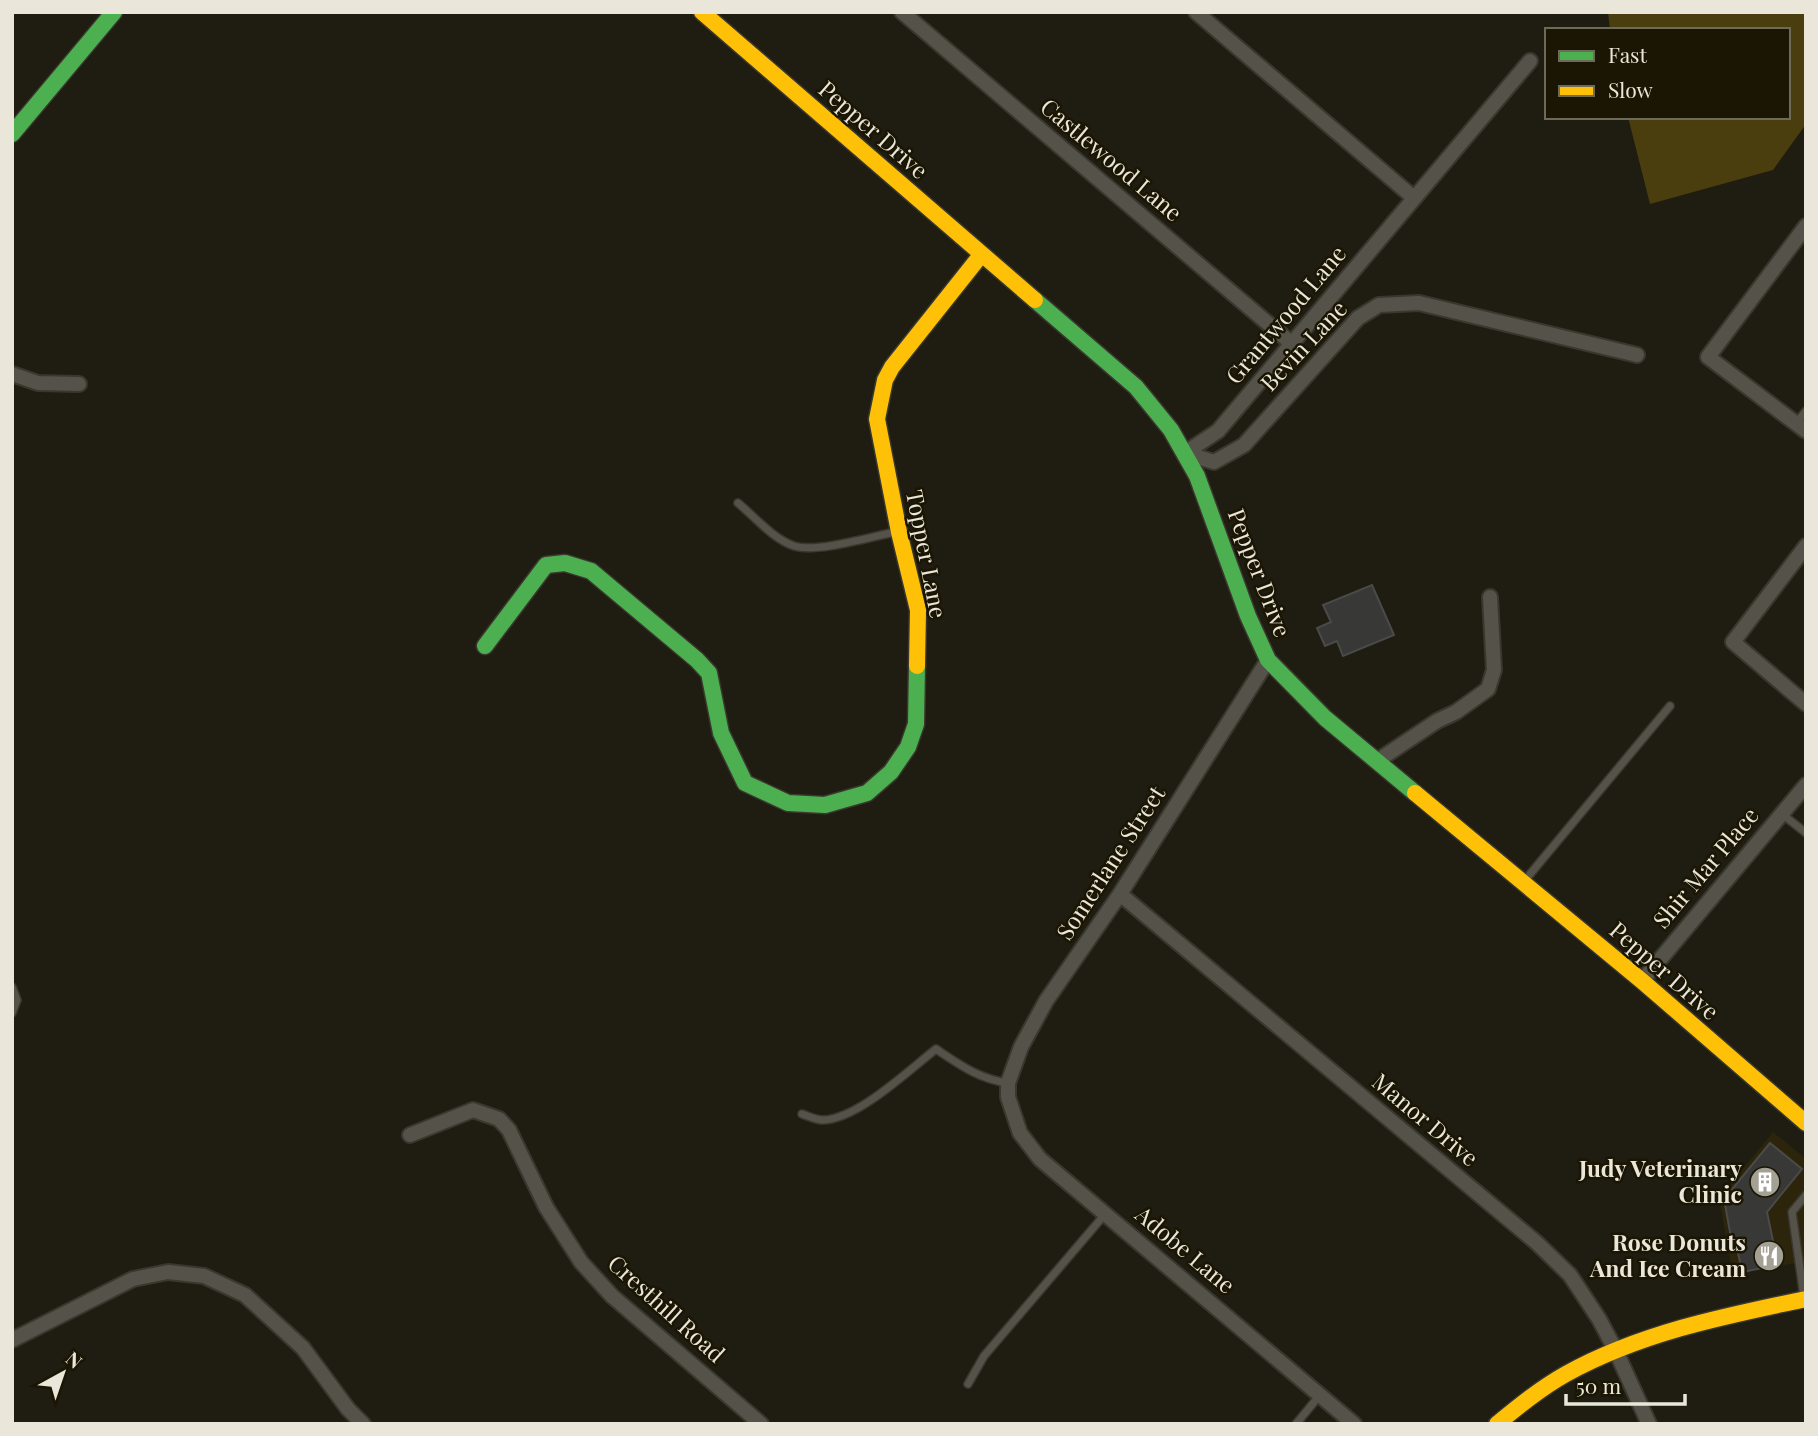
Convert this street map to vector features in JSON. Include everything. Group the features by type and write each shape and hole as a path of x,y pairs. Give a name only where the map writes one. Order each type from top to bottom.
{"street":[{"path":"12,134 114,12"},
{"name":"Pepper Drive","path":"702,12 1136,387 1163,419 1185,453 1208,500 1248,616 1268,660 1325,718 1642,981 1806,1123"},
{"name":"Castlewood Lane","path":"902,12 1291,343"},
{"path":"1196,12 1414,198"},
{"name":"Grantwood Lane","path":"1185,453 1218,431 1530,61"},
{"path":"1801,427 1708,357 1806,226"},
{"name":"Topper Lane","path":"485,646 547,565 565,563 591,571 709,673 721,733 745,783 788,803 825,805 867,793 891,772 908,747 916,724 918,609 899,531 877,419 885,380 892,367 981,255"},
{"name":"Bevin Lane","path":"1185,453 1214,461 1244,445 1357,318 1379,305 1419,303 1637,355"},
{"path":"12,374 38,383 79,384"},
{"path":"1806,545 1733,642 1806,704"},
{"path":"1377,761 1488,689 1494,670 1490,597"},
{"name":"Somerlane Street","path":"1008,1090 1021,1047 1046,1000 1120,894 1268,660"},
{"name":"Shir Mar Place","path":"1642,981 1806,785"},
{"name":"Manor Drive","path":"1120,894 1537,1243 1570,1275 1615,1349 1649,1424"},
{"name":"Adobe Lane","path":"1008,1090 1014,1122 1031,1149 1354,1424"},
{"name":"Cresthill Road","path":"410,1135 473,1110 499,1119 509,1130 546,1207 581,1262 612,1296 761,1424"},
{"path":"12,1340 133,1279 168,1272 204,1276 245,1295 303,1348 348,1409 363,1424"},
{"path":"1497,1424 1557,1379 1615,1349 1682,1326 1805,1300"}],"lane":[{"path":"1801,427 1806,411"},
{"path":"738,503 780,538 795,546 814,548 899,531"},
{"path":"1523,883 1670,706"},
{"path":"1782,814 1806,833"},
{"path":"12,987 17,1000 12,1013"},
{"path":"802,1114 821,1120 837,1117 871,1100 936,1049 971,1073 1008,1090"},
{"path":"1805,1300 1792,1212 1806,1195"},
{"path":"968,1384 984,1356 1106,1213"},
{"path":"1796,1240 1806,1237"},
{"path":"1296,1424 1320,1395"}],"shaded area":[{"path":"1608,12 1806,12 1806,124 1773,170 1650,204 1629,119 1790,119 1790,28 1610,28"},
{"path":"1773,1132 1806,1159 1806,1261 1733,1275 1719,1198"}],"building":[{"path":"1372,585 1394,635 1343,656 1337,641 1325,646 1317,628 1331,622 1323,605"},
{"path":"1770,1143 1802,1169 1767,1212 1778,1265 1742,1272 1736,1243 1732,1243 1724,1199"}],"traffic: fast":[{"path":"12,134 114,12"},
{"path":"1035,300 1136,387 1171,430 1197,476 1248,616 1268,660 1325,718 1415,793"},
{"path":"485,646 546,565 565,563 591,571 709,673 721,733 745,783 788,803 825,805 867,793 891,772 908,747 916,724 917,666"}],"traffic: slow":[{"path":"702,12 1035,300"},
{"path":"917,666 918,610 899,532 877,419 885,380 892,367 981,255"},
{"path":"1415,793 1642,981 1806,1123"},
{"path":"1497,1424 1557,1379 1623,1347 1714,1319 1806,1299"}],"place":[{"name":"Judy Veterinary Clinic","path":"1765,1182"},
{"name":"Rose Donuts And Ice Cream","path":"1769,1256"}]}
